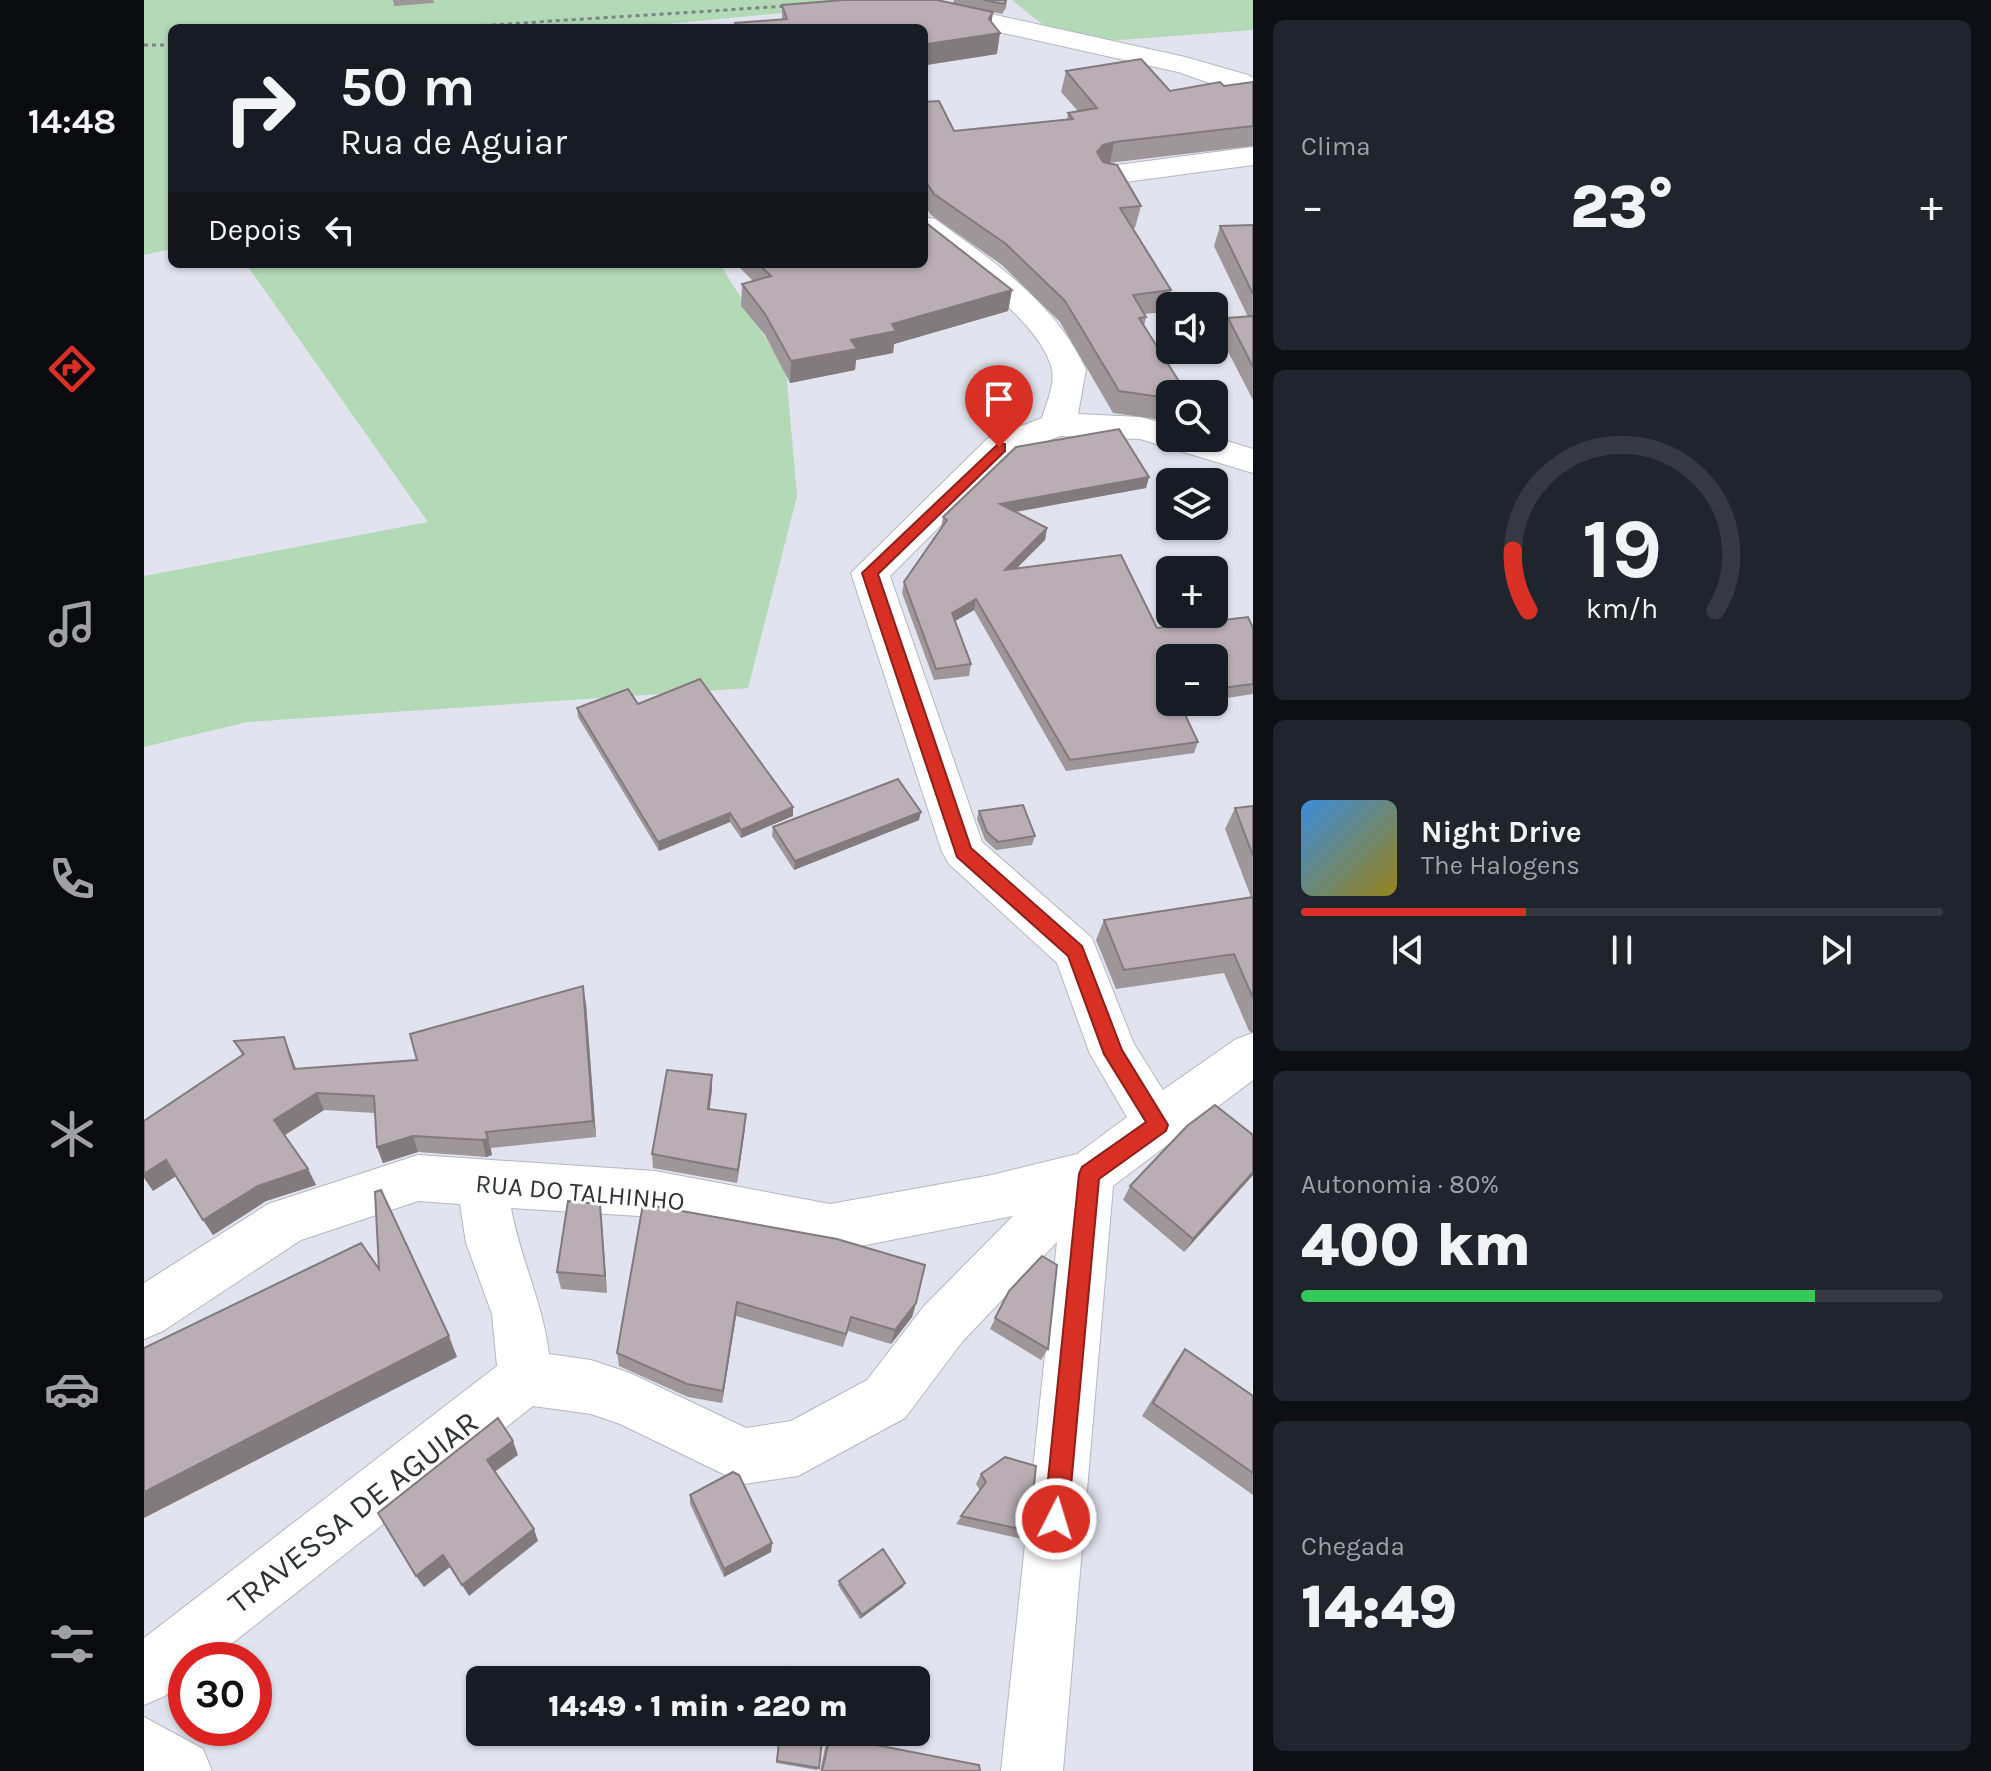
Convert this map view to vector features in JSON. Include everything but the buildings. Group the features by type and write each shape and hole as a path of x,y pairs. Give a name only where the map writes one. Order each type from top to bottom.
{"street":[{"path":"918,6 1185,65 1238,81 1253,90"},
{"path":"1110,175 1253,156"},
{"path":"928,229 1007,292 1060,350 1070,373 1057,425"},
{"path":"1156,432 1140,428 1057,425 999,447 870,573 964,852 1076,952 1114,1054 1158,1125"},
{"path":"1224,452 1253,461"},
{"path":"482,1182 492,1243 518,1314 525,1378 591,1387 630,1400 744,1456 798,1448 886,1399 943,1324 1089,1174 1158,1125 1189,1096 1253,1054"},
{"path":"1032,1771 1089,1174"},
{"name":"RUA DO TALHINHO","path":"144,1313 286,1221 418,1178 655,1194 830,1228 992,1198 1089,1174"},
{"name":"TRAVESSA DE AGUIAR","path":"144,1675 525,1378"},
{"path":"144,1748 181,1771"}],"path":[{"path":"508,24 794,6"},
{"path":"144,45 168,45"}],"green space":[{"path":"144,0 921,0 667,24 168,24 168,250 144,255"},
{"path":"1012,0 1253,0 1253,30 1067,44"},
{"path":"249,268 722,268 786,371 797,496 748,688 247,722 144,747 144,576 428,522"}],"route":[{"path":"999,447 870,573 953,829 964,852 1076,952 1091,1000 1114,1054 1158,1125 1089,1174 1056,1519"}]}
